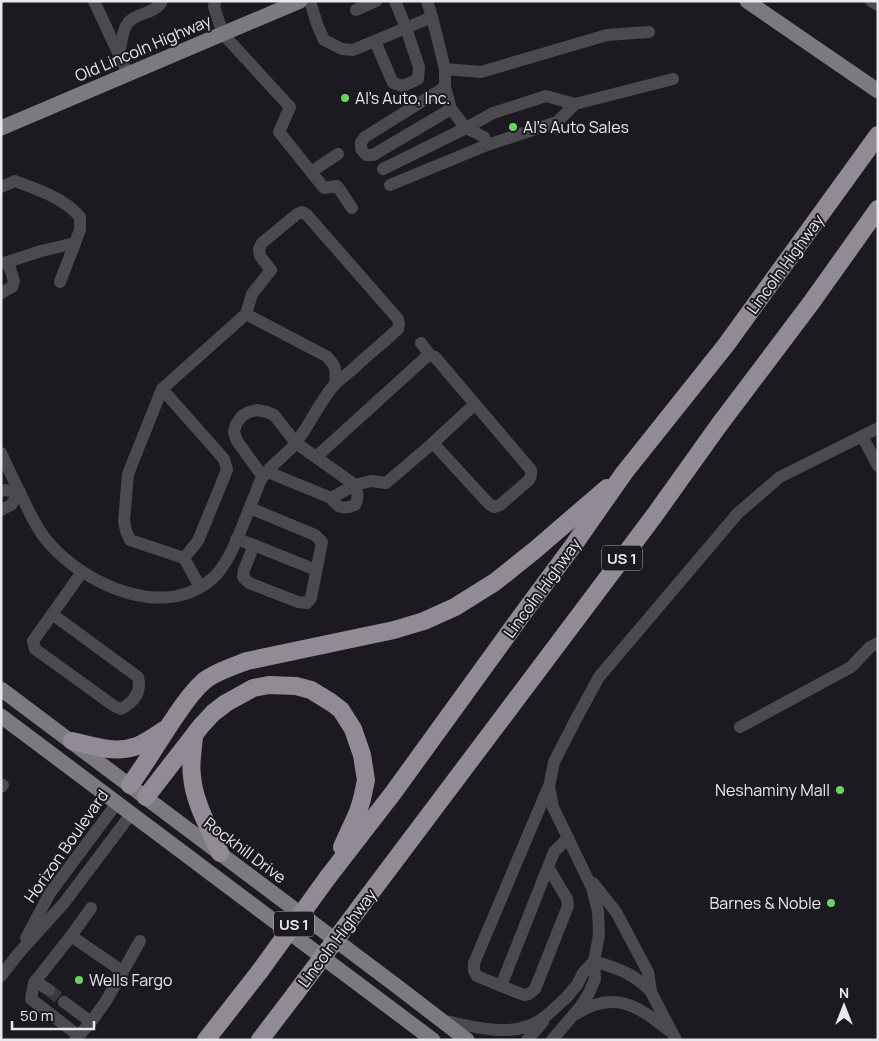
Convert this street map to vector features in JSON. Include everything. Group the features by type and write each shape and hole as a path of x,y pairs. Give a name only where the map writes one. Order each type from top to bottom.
{"highway":[{"name":"Lincoln Highway","path":"206,1040 393,793 624,473 726,345 878,135"},
{"name":"Lincoln Highway","path":"260,1040 654,516 878,209"},
{"path":"130,785 145,765 166,729 191,695 205,680 247,661 394,630 454,607 500,577 535,550 624,473"},
{"path":"146,797 213,713 226,703 253,688 269,685 296,686 311,690 341,710 349,721 359,743 366,780 358,812 328,877"},
{"path":"72,742 117,750 144,743 166,729"},
{"path":"195,736 191,759 194,788 220,853"},
{"path":"267,1040 281,1012"}],"main road":[{"name":"Old Lincoln Highway","path":"1,128 300,1"},
{"path":"747,1 878,91"},
{"name":"Rockhill Drive","path":"1,689 466,1040"},
{"path":"1,716 433,1040"},
{"name":"Horizon Boulevard","path":"117,803 130,785"},
{"name":"Horizon Boulevard","path":"131,814 146,797"}],"street":[{"path":"94,1 128,74"},
{"path":"118,54 126,26 132,19 159,7 162,1"},
{"path":"215,1 214,7 223,34 290,106 278,132 324,188 337,186 352,208"},
{"path":"310,1 324,40 342,48 353,50 432,17"},
{"path":"356,10 376,1"},
{"path":"375,41 393,83 403,86 418,79 419,67 395,1"},
{"path":"426,1 445,69 445,87 451,108 466,128 484,137 487,145"},
{"path":"871,1 878,5"},
{"path":"445,69 481,72 607,35 649,32"},
{"path":"383,169 493,113 546,96 575,104 673,79"},
{"path":"445,87 365,137 361,142 361,149 366,155 373,155 451,108"},
{"path":"390,185 487,145 557,122 575,104"},
{"path":"311,172 338,154"},
{"path":"1,187 15,181 44,192 75,211 80,217 80,230 60,282"},
{"path":"1,453 32,519 58,553 82,572 114,588 148,597 174,597 191,592 200,587 209,581 217,573 230,553 265,474 296,443 335,384 398,329 398,319 307,215 302,212 297,214 262,243 258,249 260,256 271,270 252,294 246,314 162,389 128,474 124,521 130,540 184,558 200,587"},
{"path":"1,293 12,287 14,281 5,263 40,251 75,243"},
{"path":"246,314 326,356 336,368 335,384"},
{"path":"421,344 430,355 435,357 531,470 532,475 529,480 500,505 494,507 489,504 433,443"},
{"path":"316,457 430,355"},
{"path":"162,389 224,459 227,470 198,541 184,558"},
{"path":"331,498 355,485 371,481 386,483 475,404"},
{"path":"256,410 267,412 274,415 296,443 316,457 355,485 358,492 358,500 355,505 341,508 331,498 265,474 237,441 234,432 236,424 242,416 249,412 256,410"},
{"path":"548,867 567,898 568,906 534,989 530,994 524,995 476,976 474,963 549,787 554,762 600,677 738,513 780,477 878,428"},
{"path":"862,436 878,466"},
{"path":"1,491 20,492"},
{"path":"1,510 12,505 20,492"},
{"path":"250,508 315,535 322,542 311,598 307,603 298,602 248,583 243,577 244,570 254,546"},
{"path":"236,539 316,570"},
{"path":"52,614 138,677 140,683 139,690 128,705 121,709 114,706 35,649 33,641 52,614 82,572"},
{"path":"740,727 851,667 870,647 878,643"},
{"path":"549,787 553,807 587,876 596,900 599,935 594,961 595,980 581,1006 552,1040"},
{"name":"Horizon Boulevard","path":"18,954 50,893 117,803"},
{"name":"Horizon Boulevard","path":"1,976 18,954 64,904 131,814"},
{"path":"501,986 554,852 568,838"},
{"path":"587,876 616,912 648,972 651,992"},
{"path":"91,908 35,981 31,998 77,1038 106,1001 140,941"},
{"path":"71,936 122,971"},
{"path":"594,961 624,971 646,986 674,1036"},
{"path":"527,1040 568,996 577,985 583,973 594,961"},
{"path":"35,981 49,990"},
{"path":"440,1020 493,1029 521,1028 530,1026 544,1017 568,996"},
{"path":"64,1002 91,1022"},
{"path":"570,1018 594,1004 619,1003 630,1005 652,1016 674,1036"}],"tunnel":[{"path":"49,990 64,1002"}],"place":[{"name":"Al's Auto, Inc.","path":"345,98"},
{"name":"Al's Auto Sales","path":"513,127"},
{"name":"Neshaminy Mall","path":"840,790"},
{"name":"Barnes & Noble","path":"831,903"},
{"name":"Wells Fargo","path":"79,980"}]}
